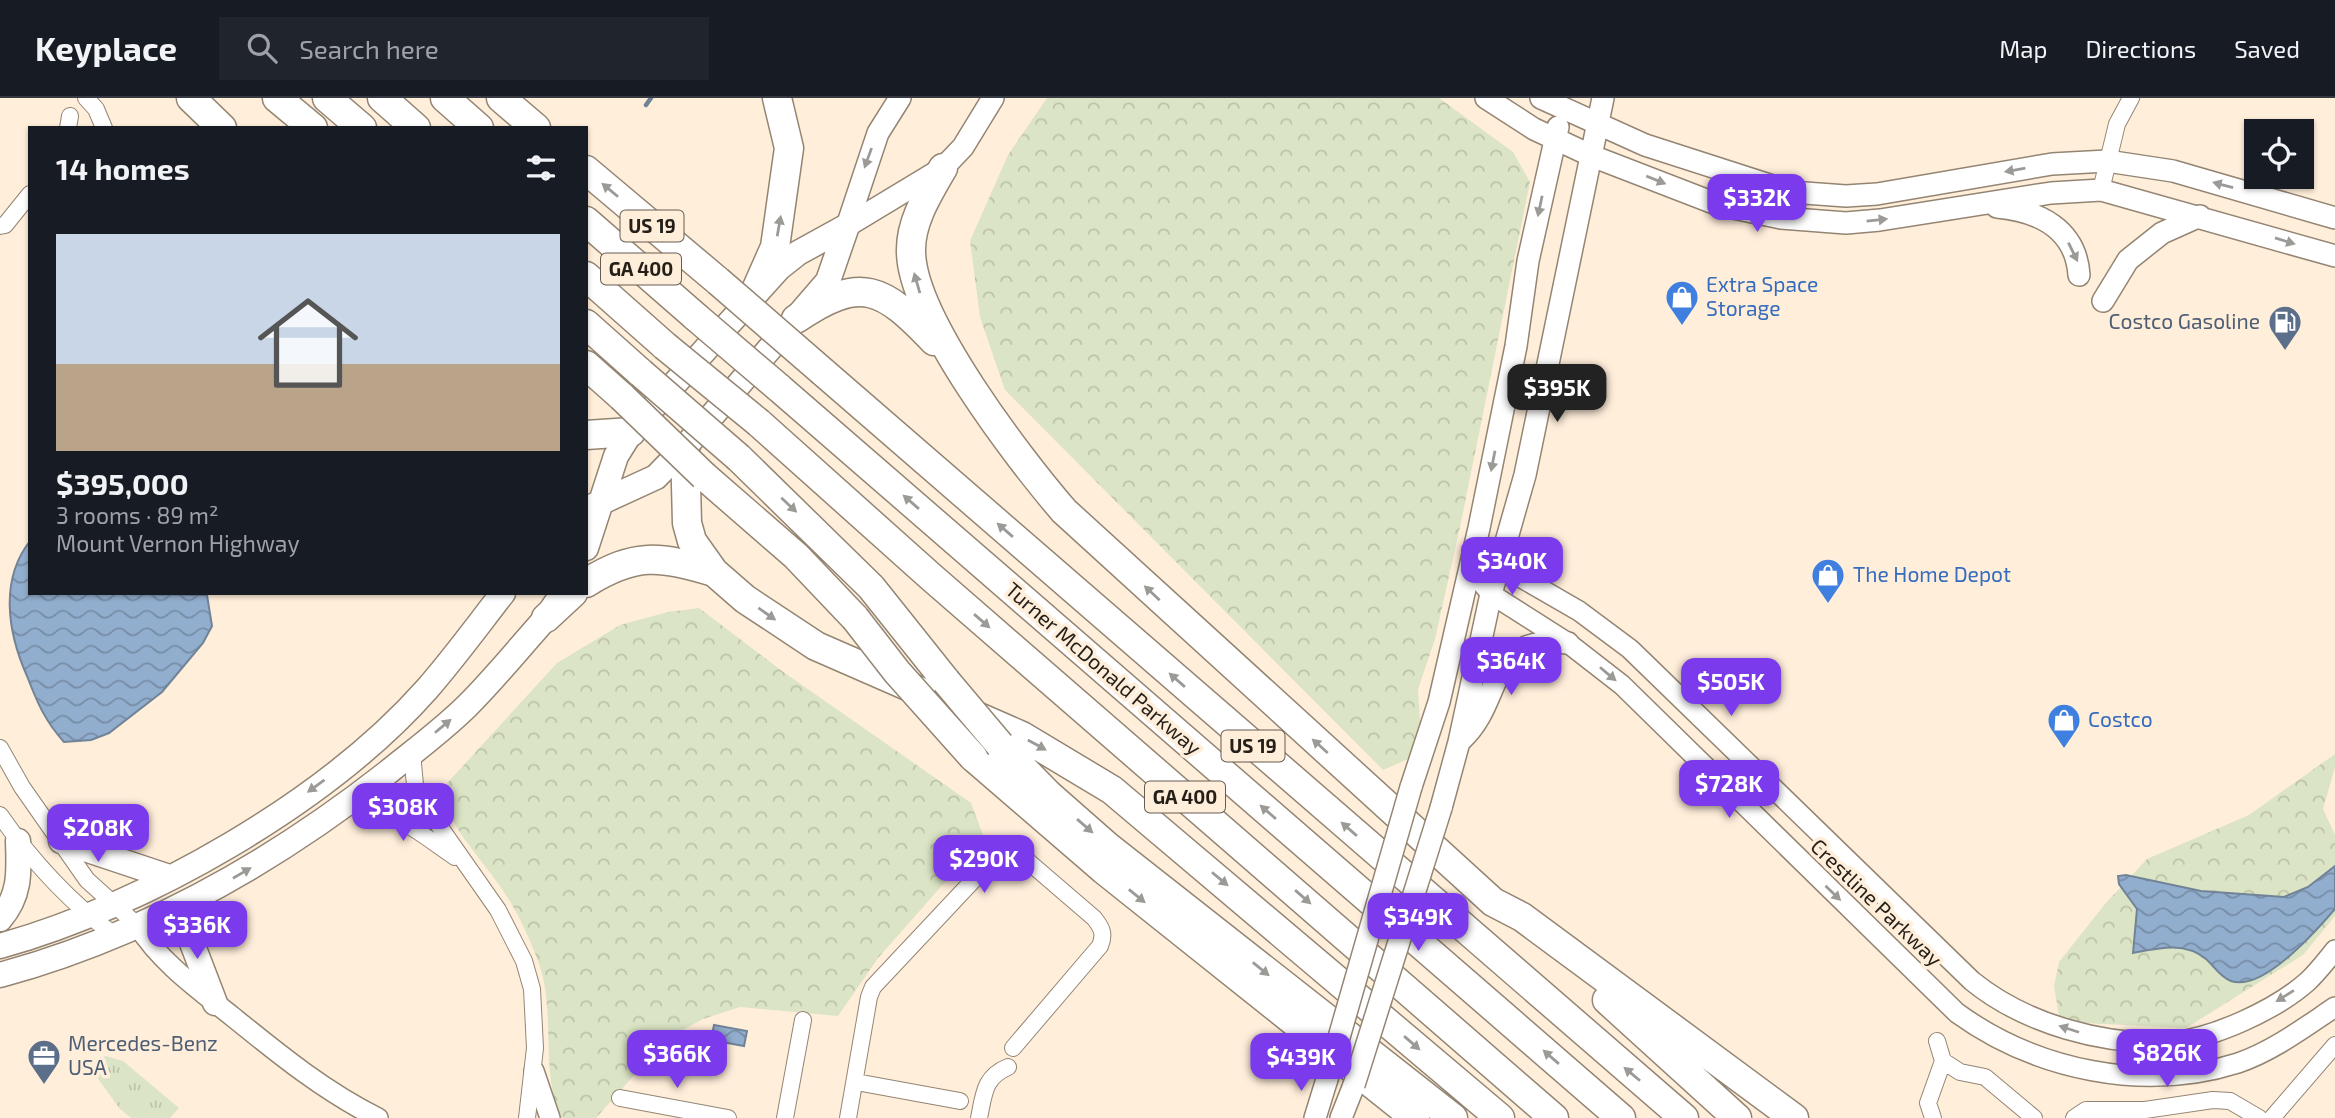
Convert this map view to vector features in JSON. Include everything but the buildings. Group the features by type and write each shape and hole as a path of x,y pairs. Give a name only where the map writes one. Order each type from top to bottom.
{"highway":[{"path":"191,98 220,126"},
{"path":"277,98 311,126"},
{"path":"327,98 360,126"},
{"path":"382,98 414,126"},
{"path":"445,98 477,126"},
{"path":"501,98 534,126"},
{"path":"756,290 775,247 788,159 789,148 777,98"},
{"path":"943,168 921,207 911,252 915,286 958,366 1035,476 1064,511 1493,902 1613,1005 1737,1118"},
{"name":"US 19","path":"588,172 718,281 1684,1118"},
{"name":"Turner McDonald Parkway","path":"588,223 1620,1118"},
{"name":"Turner McDonald Parkway","path":"588,278 759,423 1554,1118"},
{"path":"796,319 825,299 845,293 866,292 881,296 906,312 958,366"},
{"path":"588,326 739,458 871,587 1000,745 1049,795 1107,846 1453,1118"},
{"path":"588,367 704,476 796,556 855,618 897,672 973,757 1104,870 1415,1118"},
{"path":"588,435 631,432"},
{"path":"685,447 687,523 692,541 713,572 746,599 816,646 1022,736 1112,790 1500,1118"},
{"path":"588,582 629,560 649,558 670,559 713,572"},
{"path":"546,618 571,595"},
{"path":"1493,902 1522,917 1794,1118"}],"main road":[{"path":"595,505 656,477 828,281 878,133 900,98"},
{"path":"588,538 595,505 616,456 631,432 756,290 798,253 943,168 962,147 993,98"},
{"path":"1486,98 1555,140 1719,205 1813,222 1880,220 2051,193 2101,190 2335,256"},
{"path":"1541,98 1563,104 1597,126 1736,176 1791,192 1818,195 1877,194 2052,164 2107,161 2173,171 2335,218"},
{"path":"1341,1118 1354,1086 1459,742 1490,594 1501,566 1525,475 1603,98"},
{"path":"1315,1118 1411,787 1439,702 1470,569 1516,346 1528,261 1563,104"},
{"path":"1974,205 2017,209 2041,216 2056,225 2070,244 2078,264 2079,275"},
{"path":"2102,302 2128,260 2162,233 2200,216"},
{"path":"0,946 113,905 257,828 369,744 427,690 501,595"},
{"path":"0,975 125,930 192,902 272,856 345,805 468,706 546,618 561,595"},
{"path":"1459,742 1472,730 1499,670 1510,657 1537,642 1568,643"},
{"path":"61,841 169,877"},
{"path":"0,919 8,910 20,883 18,842"},
{"path":"192,902 192,943 215,1003"}],"street":[{"path":"86,98 96,109 103,126"},
{"path":"2101,190 2117,124 2131,98"},
{"path":"0,226 5,225 28,196"},
{"path":"1470,569 1501,566"},
{"name":"Crestline Parkway","path":"1501,566 1579,611 1630,649 1986,992 2029,1014 2074,1032 2172,1042 2210,1034 2251,1017 2306,982 2335,950"},
{"name":"Crestline Parkway","path":"1470,569 1490,594 1568,643 1622,685 1957,1013 1977,1028 2030,1053 2083,1070 2131,1075 2193,1073 2239,1062 2284,1040 2335,1007"},
{"path":"0,748 22,787 87,880 113,905 125,930"},
{"path":"412,752 415,785 428,810 499,910 524,961 535,1018 534,1071 527,1118"},
{"path":"345,805 381,810 403,820 466,864"},
{"path":"0,815 18,842 88,915 125,930 347,1107 378,1118"},
{"path":"1784,845 1803,817"},
{"path":"848,1118 873,987 996,856 1004,852 1023,857 1043,874 1094,918 1102,928 1103,937 1100,946 1013,1048"},
{"path":"785,1118 803,1020"},
{"path":"1933,1118 1928,1103 1943,1062 1937,1041"},
{"path":"2272,1118 2335,1045"},
{"path":"1943,1062 1960,1072 1985,1077 2034,1118"},
{"path":"979,1118 987,1081 996,1072 1008,1067"},
{"path":"534,1071 550,1118"},
{"path":"856,1082 960,1101"},
{"path":"620,1098 728,1118"},
{"path":"2074,1118 2086,1110 2145,1111 2213,1100 2230,1101 2259,1118"}],"green space":[{"path":"1047,98 1439,98 1513,152 1530,182 1460,527 1435,639 1418,689 1422,753 1383,770 1005,390 980,317 970,241 1008,155"},
{"path":"699,608 782,671 971,803 984,838 878,958 838,1016 740,1007 703,1019 666,1039 596,1118 562,1118 551,1082 547,1000 538,961 511,903 453,822 440,791 557,663 620,625 668,612"},
{"path":"2335,754 2335,767 2323,809 2335,835 2335,916 2303,955 2186,1028 2084,1023 2059,1016 2054,986 2059,962 2105,904 2147,859 2249,815"},
{"path":"106,1056 123,1061 179,1108 170,1118 131,1118 120,1109 96,1076 85,1071 87,1061"}],"water":[{"path":"28,544 28,595 207,595 212,626 203,643 162,692 109,733 91,740 64,742 42,711 15,641 11,624 11,589 20,556"},
{"path":"2335,866 2335,909 2288,957 2258,977 2244,982 2231,981 2198,953 2180,948 2133,953 2137,909 2119,884 2118,876 2126,875 2201,891 2284,897 2308,887"},
{"path":"714,1025 747,1031 744,1046 711,1040"}],"waterway":[{"path":"646,105 651,98"}],"place":[{"name":"Extra Space Storage","path":"1682,327"},
{"name":"Costco Gasoline","path":"2285,352"},
{"name":"The Home Depot","path":"1828,605"},
{"name":"Costco","path":"2064,750"},
{"name":"Mercedes-Benz USA","path":"44,1086"}]}
